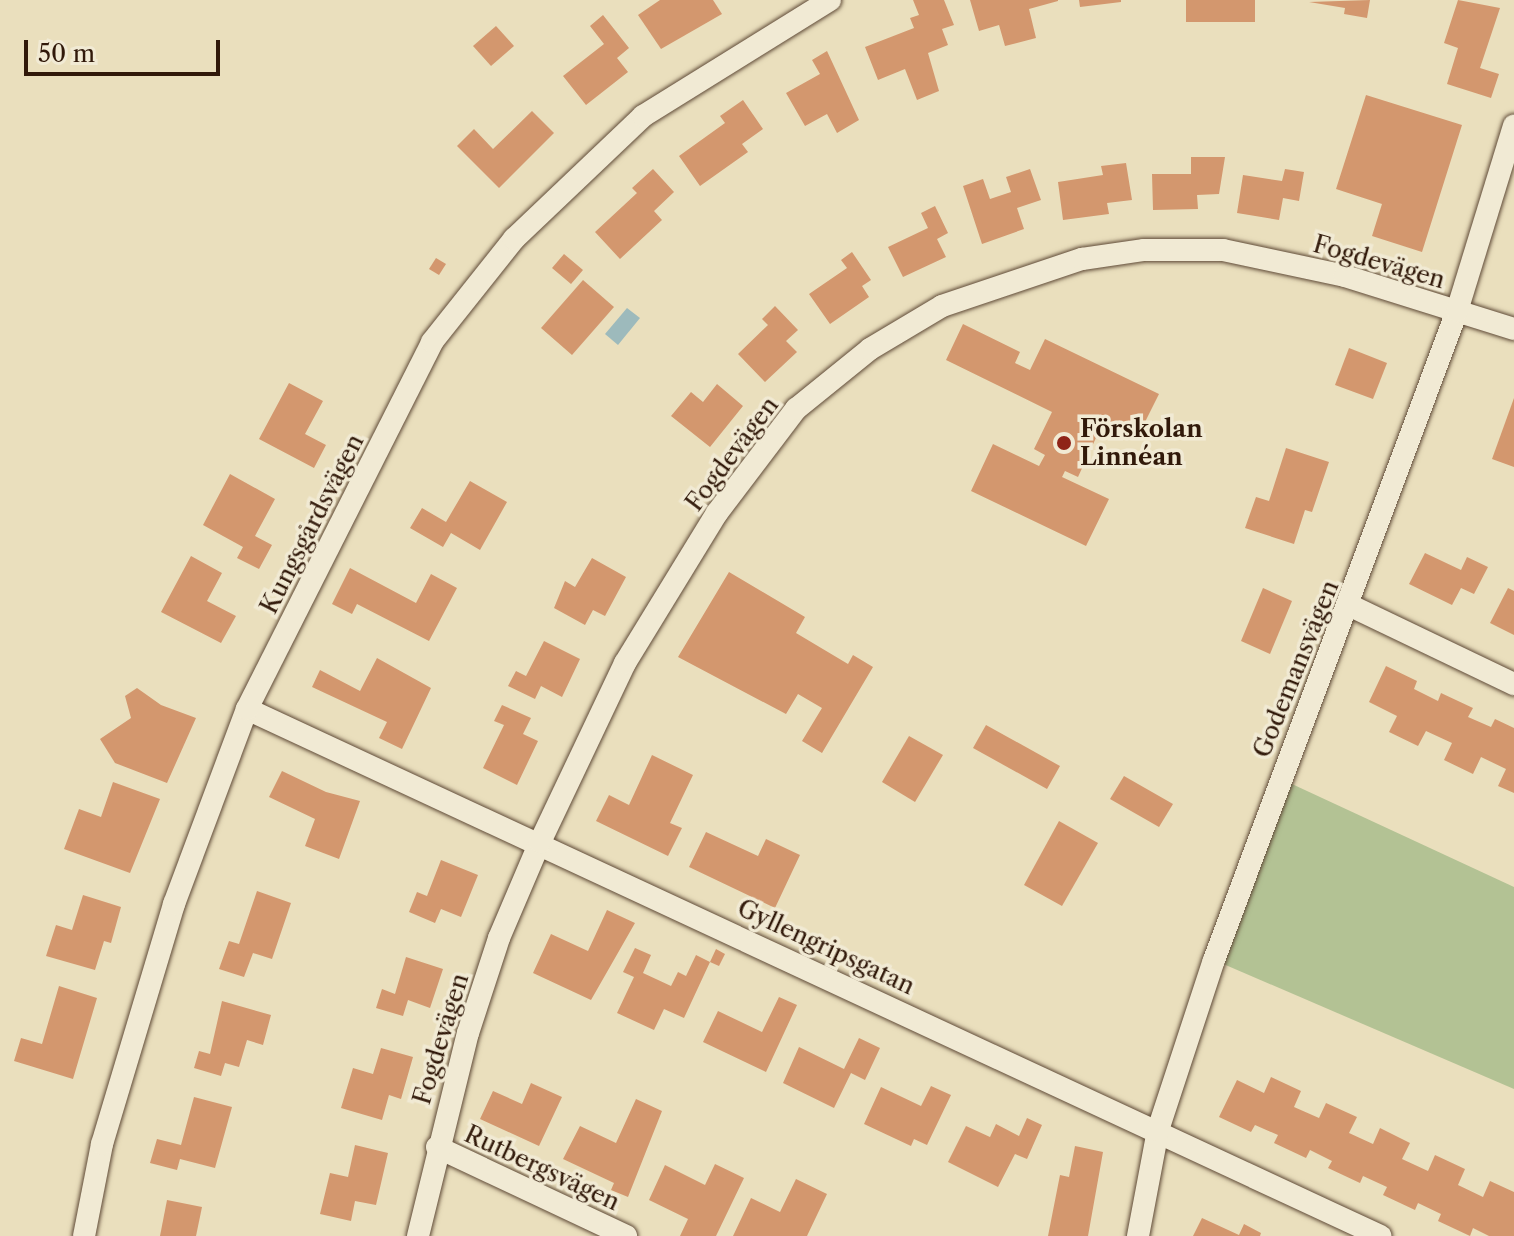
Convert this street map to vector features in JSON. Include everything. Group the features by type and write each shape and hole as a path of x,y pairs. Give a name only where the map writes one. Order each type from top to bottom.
{"street":[{"name":"Kungsgårdsvägen","path":"84,1236 102,1144 174,904 247,709 432,342 514,239 643,116 830,0"},
{"name":"Godemansvägen","path":"1138,1236 1158,1130 1255,840 1351,606 1457,311 1514,126"},
{"name":"Fogdevägen","path":"418,1236 437,1147 499,938 540,842 625,663 717,513 796,409 870,349 942,306 1082,259 1144,250 1223,250 1345,276 1514,329"},
{"path":"1351,606 1514,684"},
{"name":"Gyllengripsgatan","path":"247,709 540,842 1380,1236"},
{"name":"Rutbergsvägen","path":"437,1147 626,1236"}],"green space":[{"path":"1279,778 1514,887 1514,1089 1214,960"}],"water":[{"path":"627,308 640,318 618,345 605,334"}],"building":[{"path":"660,0 713,0 722,14 661,49 638,15"},
{"path":"913,0 944,0 954,25 942,29 948,45 928,53 939,91 917,100 905,69 878,80 865,47 914,28 910,18 919,15"},
{"path":"970,0 1058,1 1029,9 1036,38 1005,46 999,25 979,31"},
{"path":"1079,0 1121,0 1121,2 1080,7"},
{"path":"1186,0 1255,0 1255,22 1186,22"},
{"path":"1370,0 1367,18 1344,14 1345,8 1309,2"},
{"path":"1458,0 1500,8 1480,68 1499,74 1491,98 1447,84 1458,48 1444,43"},
{"path":"603,15 629,48 617,58 628,72 586,105 563,76 604,44 590,26"},
{"path":"496,26 514,46 491,66 473,46"},
{"path":"827,51 859,120 837,133 827,114 805,126 786,93 820,74 812,60"},
{"path":"1366,95 1462,125 1422,252 1372,236 1382,204 1336,189"},
{"path":"743,100 763,129 742,144 748,152 700,186 679,156 725,123 720,116"},
{"path":"532,111 554,133 499,188 457,146 474,129 493,149"},
{"path":"1191,157 1225,157 1219,194 1197,195 1198,209 1153,210 1152,174 1191,174"},
{"path":"1126,163 1132,200 1107,203 1109,214 1063,220 1058,182 1103,175 1101,166"},
{"path":"653,169 674,192 654,211 662,220 620,259 595,232 637,193 632,188"},
{"path":"1030,169 1041,200 1017,208 1024,229 982,244 963,186 983,179 990,199 1011,192 1006,177"},
{"path":"1285,169 1304,172 1299,201 1283,198 1279,220 1237,213 1243,175 1282,181"},
{"path":"935,206 948,233 937,239 946,257 903,277 888,247 928,228 921,213"},
{"path":"852,252 871,280 862,286 869,297 830,324 809,294 847,268 841,260"},
{"path":"564,254 583,270 571,284 552,268"},
{"path":"436,258 446,264 439,275 429,269"},
{"path":"583,280 614,307 572,355 541,328"},
{"path":"775,306 798,330 786,341 797,352 765,382 738,354 768,325 762,319"},
{"path":"963,324 1020,352 1015,363 1030,370 1045,339 1159,394 1136,440 1090,418 1087,423 1100,429 1078,477 1065,471 1062,477 1109,499 1086,546 971,491 993,444 1039,466 1045,455 1034,449 1052,412 946,360"},
{"path":"1349,348 1387,363 1373,399 1335,385"},
{"path":"289,383 323,401 305,434 326,445 314,468 259,439"},
{"path":"717,384 743,406 710,447 671,416 691,392 703,402"},
{"path":"1514,398 1514,467 1492,459"},
{"path":"1286,448 1329,462 1312,512 1305,510 1294,544 1245,528 1256,497 1269,501"},
{"path":"230,474 275,499 255,536 272,545 259,569 237,558 243,547 203,525"},
{"path":"470,481 507,502 480,550 451,533 443,547 410,528 422,508 446,522"},
{"path":"1425,553 1461,570 1467,557 1488,567 1474,594 1461,588 1452,605 1409,584"},
{"path":"191,556 222,573 207,601 236,616 221,643 161,612"},
{"path":"592,558 626,577 605,616 593,610 585,625 554,608 565,581 575,587"},
{"path":"350,568 416,603 431,574 457,588 429,641 357,604 352,614 332,604"},
{"path":"729,572 805,617 796,633 848,664 853,655 873,667 822,753 802,741 822,708 798,694 786,714 678,657"},
{"path":"1263,588 1292,601 1270,654 1241,641"},
{"path":"1508,588 1514,591 1514,635 1490,623"},
{"path":"544,641 580,659 562,697 541,686 535,699 508,686 516,671 526,676"},
{"path":"377,658 431,688 402,749 379,738 387,722 312,687 320,670 360,691"},
{"path":"1386,666 1417,681 1414,689 1438,701 1441,693 1473,708 1468,717 1491,727 1495,719 1514,728 1514,793 1498,786 1506,769 1481,757 1473,774 1444,760 1452,743 1426,731 1418,746 1389,732 1397,716 1369,702"},
{"path":"137,688 161,705 196,718 167,783 115,763 100,739 131,718 125,696"},
{"path":"502,705 531,718 523,734 538,741 517,785 483,768 504,725 494,721"},
{"path":"986,725 1060,766 1047,789 973,748"},
{"path":"909,736 943,755 915,802 882,782"},
{"path":"652,755 693,775 670,823 682,828 668,856 596,821 609,795 629,805"},
{"path":"282,771 326,792 360,801 339,859 305,846 315,819 269,797"},
{"path":"1124,776 1173,804 1159,827 1110,799"},
{"path":"113,782 160,799 130,873 64,849 79,809 101,817"},
{"path":"1059,821 1098,843 1062,906 1024,885"},
{"path":"706,832 758,856 766,839 800,855 775,908 689,867"},
{"path":"441,860 478,875 461,917 441,909 435,923 409,912 417,892 427,896"},
{"path":"257,891 291,903 272,959 253,953 244,977 219,969 229,941 239,944"},
{"path":"83,895 121,907 111,943 104,941 95,970 46,956 56,925 72,930"},
{"path":"607,910 635,923 591,1000 533,973 551,934 588,951"},
{"path":"635,948 651,955 643,973 671,986 678,972 686,976 696,955 710,962 684,1018 664,1009 654,1030 617,1013 634,977 623,972"},
{"path":"716,949 725,954 719,966 710,962"},
{"path":"406,957 443,969 430,1008 408,1000 403,1016 376,1008 382,989 395,994"},
{"path":"59,986 97,998 73,1079 14,1061 21,1038 42,1044"},
{"path":"779,997 797,1005 766,1072 703,1042 718,1011 762,1032"},
{"path":"222,1001 271,1015 263,1045 247,1040 239,1067 225,1063 221,1076 194,1068 199,1051 210,1054"},
{"path":"859,1038 880,1048 865,1080 851,1073 834,1108 783,1083 799,1047 844,1069"},
{"path":"381,1048 413,1057 401,1099 389,1095 382,1120 341,1108 353,1068 373,1074"},
{"path":"1271,1077 1301,1091 1294,1107 1319,1118 1326,1103 1357,1117 1349,1133 1373,1144 1380,1128 1410,1143 1402,1159 1428,1171 1435,1155 1465,1169 1458,1185 1483,1197 1490,1181 1514,1192 1514,1236 1489,1236 1473,1228 1470,1236 1438,1221 1441,1214 1418,1203 1415,1210 1383,1195 1387,1187 1363,1176 1360,1183 1328,1168 1332,1161 1310,1150 1306,1158 1274,1143 1278,1135 1255,1125 1251,1132 1219,1117 1237,1080 1264,1093"},
{"path":"531,1083 562,1097 539,1146 480,1119 493,1091 522,1104"},
{"path":"931,1086 951,1095 927,1145 914,1139 911,1146 864,1124 881,1087 921,1106"},
{"path":"194,1097 232,1107 215,1168 180,1159 177,1170 150,1163 157,1139 181,1145"},
{"path":"636,1099 662,1111 628,1197 611,1190 614,1183 563,1159 580,1126 616,1143"},
{"path":"1027,1118 1042,1125 1027,1159 1015,1154 998,1187 948,1162 966,1126 990,1137 996,1124 1019,1136"},
{"path":"355,1145 388,1153 376,1205 355,1201 351,1221 320,1214 330,1173 348,1177"},
{"path":"1075,1146 1103,1152 1088,1236 1048,1236 1060,1175 1069,1177"},
{"path":"715,1164 744,1178 716,1236 680,1236 688,1219 649,1200 665,1165 705,1185"},
{"path":"796,1179 827,1194 807,1236 733,1236 751,1198 780,1212"},
{"path":"167,1200 202,1207 196,1236 160,1236"},
{"path":"1202,1218 1239,1235 1244,1224 1261,1233 1260,1236 1193,1236"}],"place":[{"name":"Förskolan Linnéan","path":"1064,443"}]}
